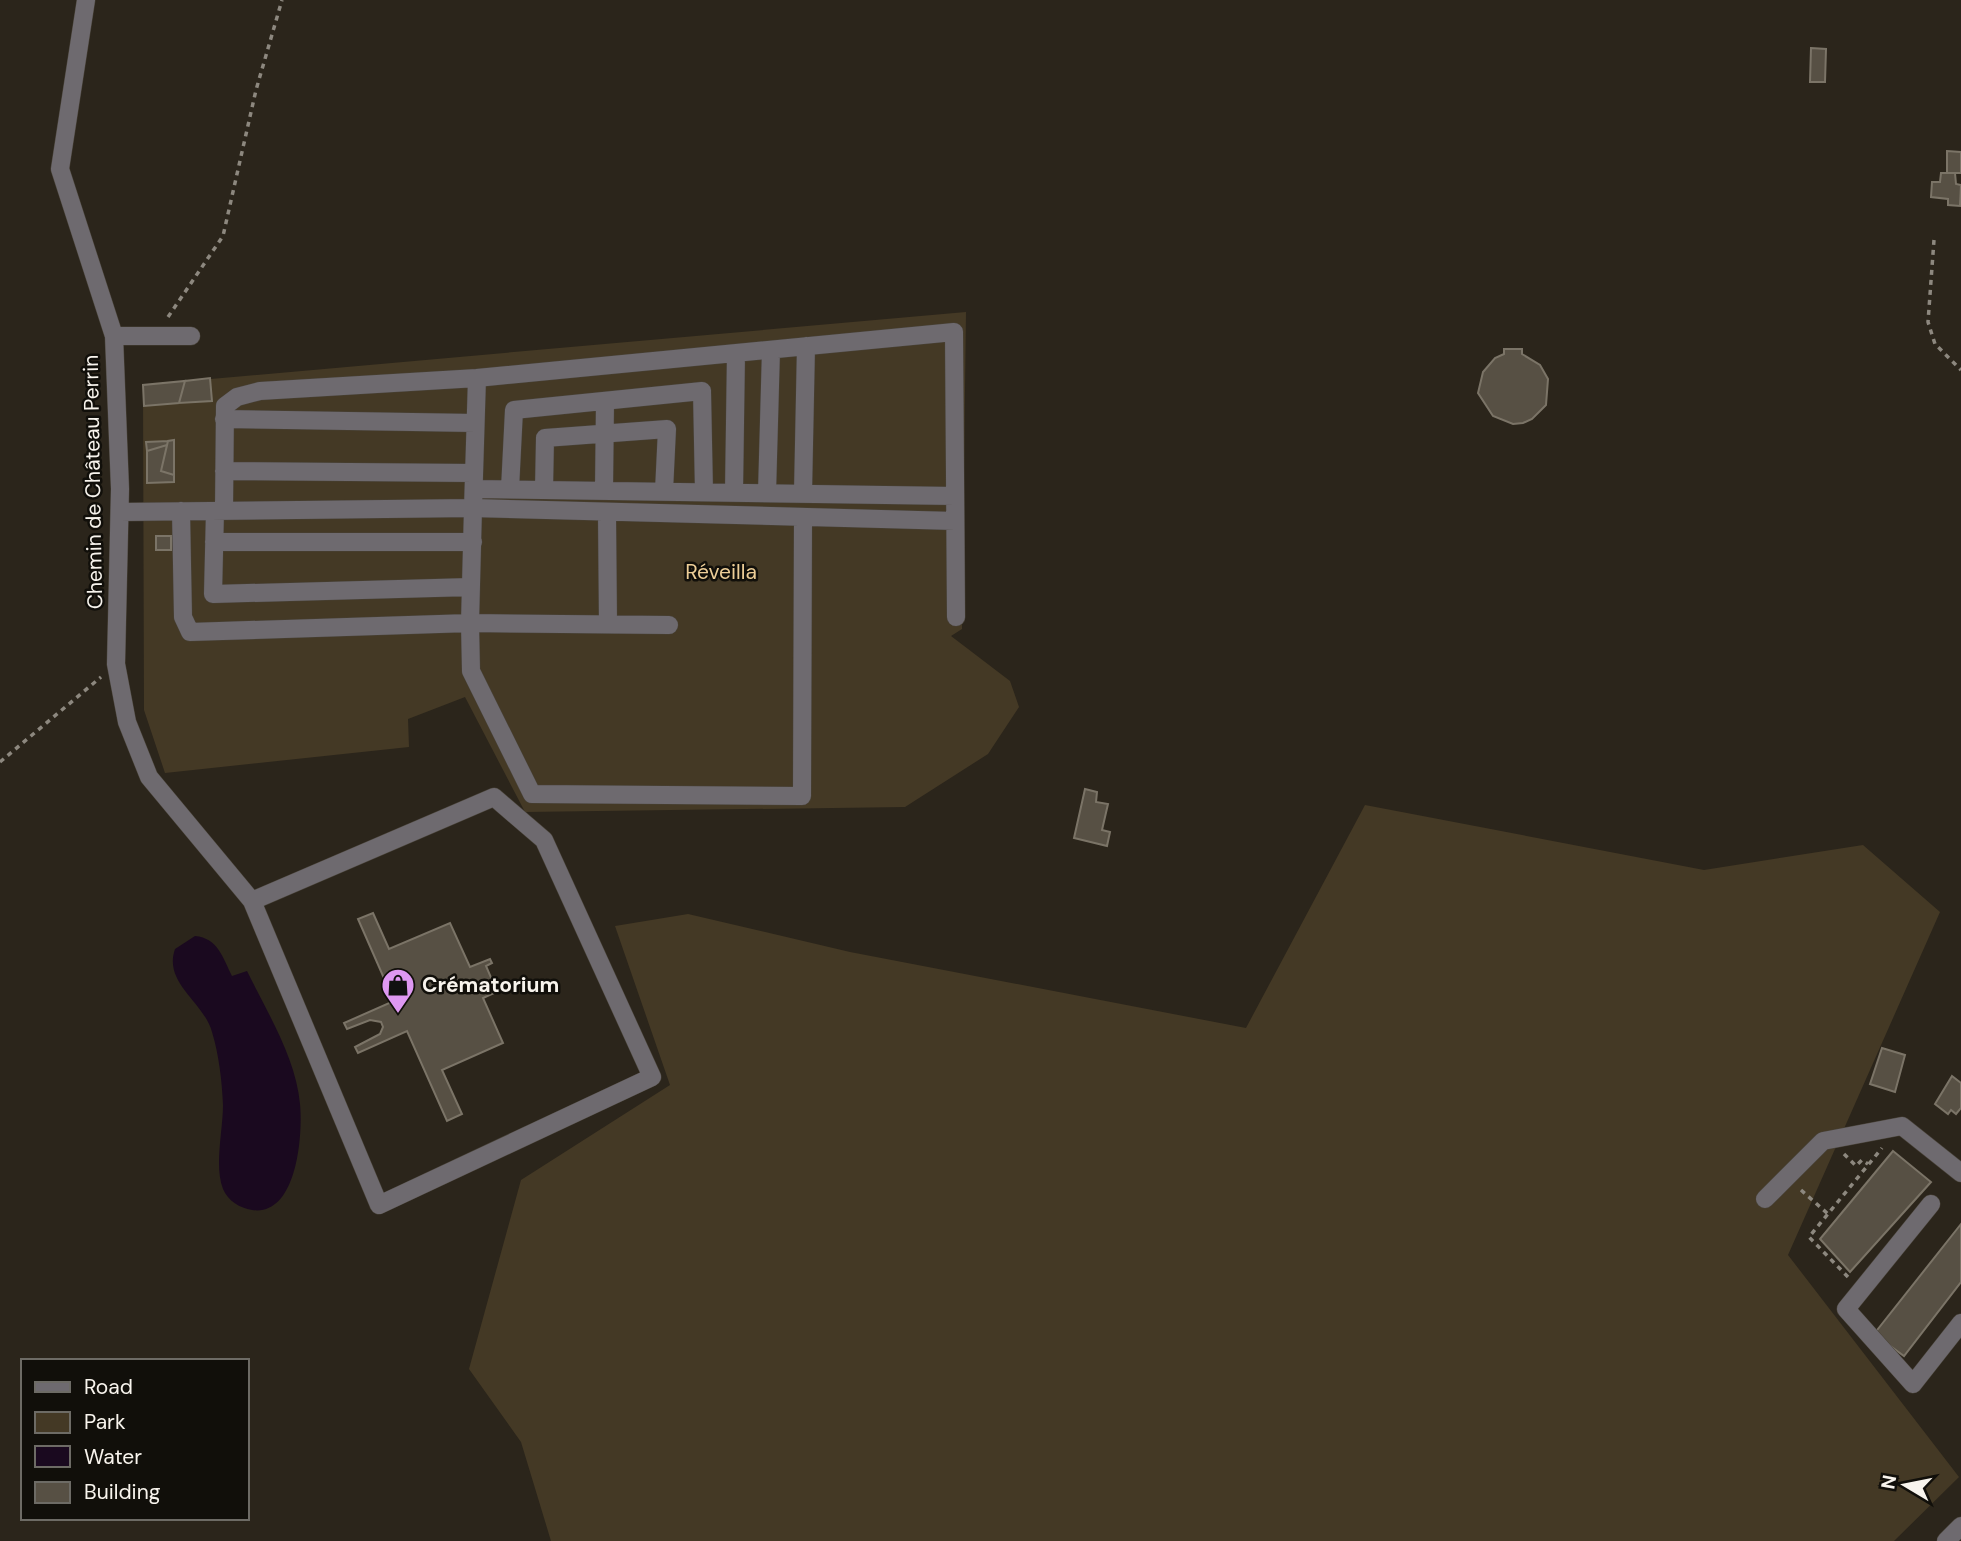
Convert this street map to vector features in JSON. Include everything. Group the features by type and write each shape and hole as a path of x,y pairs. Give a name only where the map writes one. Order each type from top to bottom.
{"street":[{"name":"Chemin de Château Perrin","path":"86,0 60,169 114,336 120,512 116,664 127,722 149,777 252,901 379,1205 652,1077 544,840 494,797 252,901"},
{"path":"471,587 214,594 214,542 224,471 225,406 237,397 260,391 477,378 954,332 956,617"},
{"path":"114,336 191,336"},
{"path":"803,493 806,346"},
{"path":"767,493 771,350"},
{"path":"734,492 736,353"},
{"path":"477,378 471,671 532,794 802,796 803,518"},
{"path":"510,489 514,410 702,391 704,492"},
{"path":"604,491 605,401"},
{"path":"225,419 475,423"},
{"path":"544,489 545,438 667,429 664,491"},
{"path":"224,471 474,481 510,489 955,496"},
{"path":"120,512 473,508 607,514 956,521"},
{"path":"181,511 183,617 190,632 470,623 669,625"},
{"path":"607,514 608,624"},
{"path":"214,542 472,542"},
{"path":"1765,1199 1823,1141 1902,1126 1961,1173"},
{"path":"1931,1204 1846,1309 1913,1384 1961,1324"},
{"path":"1946,1541 1961,1526"}],"path":[{"path":"156,335 223,236 256,90 282,0"},
{"path":"1934,240 1928,323 1935,344 1961,370"},
{"path":"0,762 116,664"},
{"path":"1861,1293 1809,1237 1890,1139 1890,1128"},
{"path":"1845,1158 1856,1166 1863,1160 1868,1164"},
{"path":"1806,1197 1828,1214"}],"green space":[{"name":"Réveilla","path":"966,312 962,629 951,636 1010,681 1019,707 988,754 905,807 525,812 465,697 408,719 409,747 165,773 144,710 143,385"},
{"path":"1365,805 1704,870 1863,845 1940,912 1788,1255 1959,1477 1894,1541 551,1541 521,1442 469,1369 521,1180 670,1085 615,926 688,914 850,952 1246,1028"}],"water":[{"path":"195,936 214,945 232,976 247,971 293,1070 301,1118 298,1153 288,1188 279,1201 267,1209 243,1208 228,1197 220,1180 223,1105 217,1050 208,1021 179,982 173,961 175,949"}],"building":[{"path":"1811,48 1826,49 1825,82 1810,82"},
{"path":"1947,151 1961,152 1961,173 1947,173"},
{"path":"1941,173 1955,173 1956,184 1961,185 1960,206 1948,205 1948,199 1931,197 1932,182 1940,182"},
{"path":"1504,349 1522,349 1522,354 1540,365 1548,379 1546,405 1532,419 1523,423 1513,424 1493,416 1478,393 1483,372 1495,358 1504,354"},
{"path":"210,378 212,401 179,403 185,381"},
{"path":"185,381 179,403 144,406 143,385"},
{"path":"174,440 174,475 161,471 168,441"},
{"path":"168,441 167,445 147,451 146,442"},
{"path":"167,445 161,471 174,475 174,482 147,483 147,451"},
{"path":"156,536 171,536 171,550 156,550"},
{"path":"1085,789 1097,792 1096,802 1108,804 1102,830 1110,832 1107,846 1074,838"},
{"path":"373,913 389,949 450,923 470,967 490,959 492,963 486,966 495,987 501,984 503,989 483,998 503,1043 442,1070 462,1114 447,1121 407,1031 358,1053 355,1047 380,1034 383,1027 381,1022 370,1020 347,1029 344,1023 394,1001 358,919"},
{"path":"1882,1048 1905,1055 1895,1092 1870,1084"},
{"path":"1952,1076 1961,1083 1961,1108 1956,1114 1951,1110 1948,1114 1935,1104"},
{"path":"1893,1151 1931,1182 1850,1272 1820,1239"},
{"path":"1961,1224 1961,1282 1904,1356 1874,1334"}],"place":[{"name":"Crématorium","path":"398,1015"}]}
